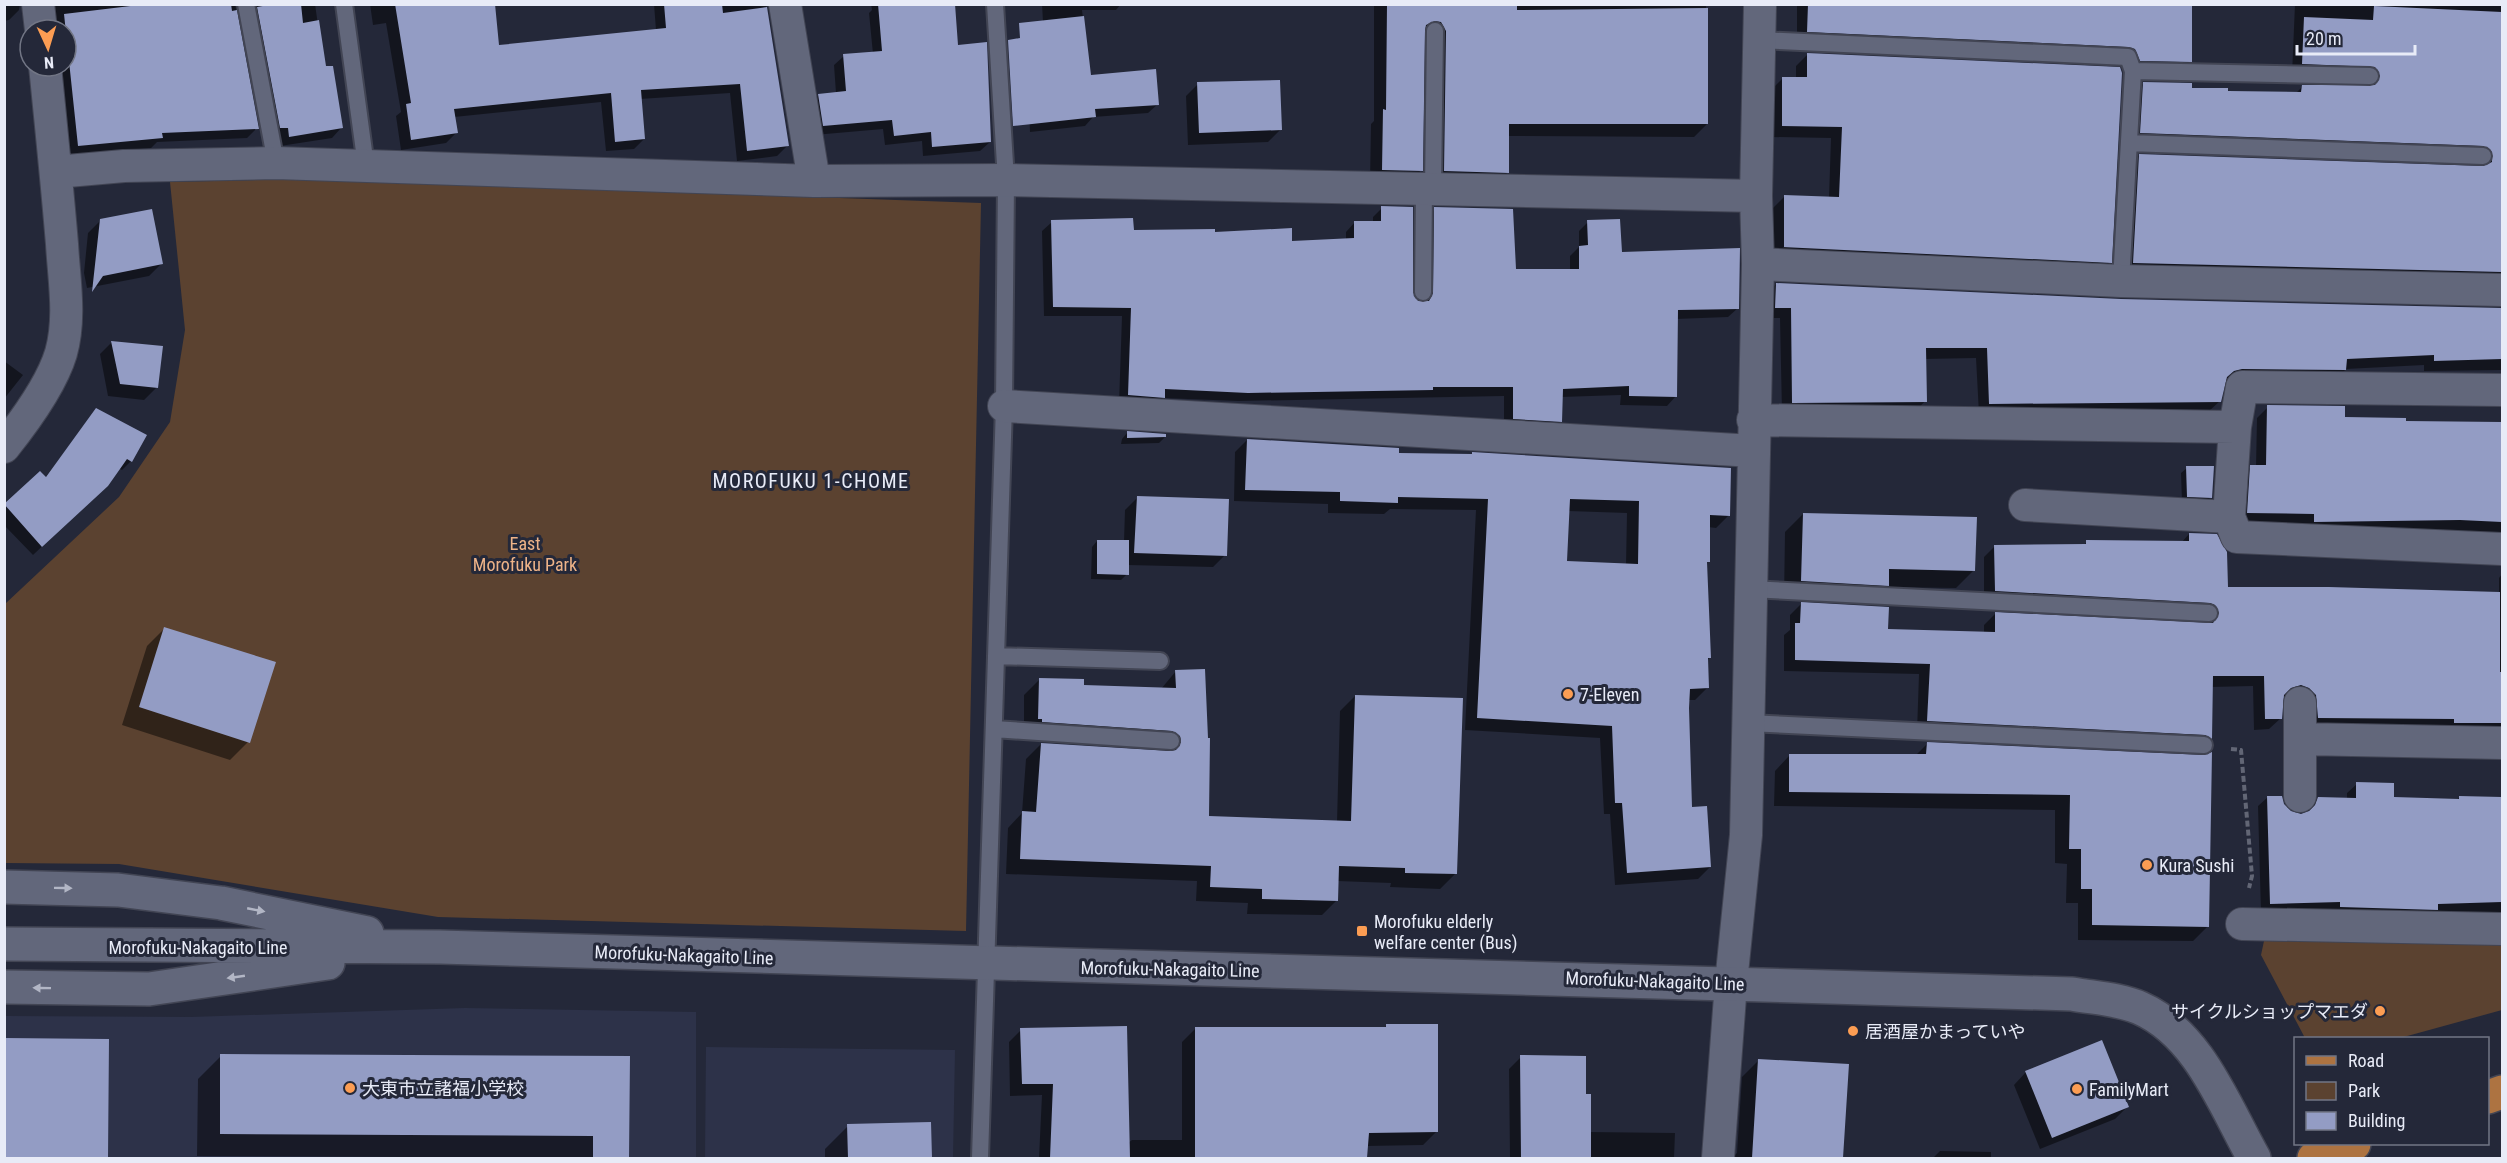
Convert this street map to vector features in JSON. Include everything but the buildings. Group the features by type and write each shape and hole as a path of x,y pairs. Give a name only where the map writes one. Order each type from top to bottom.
{"main road":[{"path":"2314,1158 2349,1145"}],"street":[{"path":"786,4 814,181"},
{"path":"1718,1158 1731,983 1746,835 1758,264 1756,196 1760,4"},
{"path":"4,447 22,425 43,390 60,354 67,313 46,78"},
{"path":"56,172 124,166 276,163 814,181 1006,180 1756,196"},
{"path":"1758,264 2121,281 2502,290"},
{"path":"2502,390 2242,387 2235,427 2229,518 2237,537 2502,549"},
{"path":"1004,406 1753,451"},
{"path":"1753,420 2235,427"},
{"path":"2025,505 2229,518"},
{"path":"2300,703 2302,739 2300,796"},
{"path":"2302,739 2502,743"},
{"path":"4,887 118,890 221,903 440,947"},
{"path":"2242,924 2502,929"},
{"name":"Morofuku-Nakagaito Line","path":"4,944 440,947 2072,994 2138,1006 2162,1019 2182,1036 2206,1071 2254,1158"},
{"path":"4,987 149,989 440,947"}],"lane":[{"path":"246,4 276,163"},
{"path":"344,4 366,166"},
{"path":"980,1158 1004,406 1006,180 995,4"},
{"path":"1423,292 1435,31"},
{"path":"1759,40 2127,57 2133,71 2121,281"},
{"path":"2133,71 2370,76"},
{"path":"2129,143 2483,156"},
{"path":"1750,589 2209,613"},
{"path":"996,656 1160,661"},
{"path":"1748,723 2204,745"},
{"path":"994,729 1171,741"}],"path":[{"path":"2204,745 2241,750 2252,876 2242,924"}],"shaded area":[{"name":"大東市立諸福小学校","path":"465,1008 696,1012 696,1158 5,1158 5,1016 191,1017"},
{"path":"706,1047 955,1050 953,1158 705,1158"}],"green space":[{"name":"East Morofuku Park","path":"297,179 981,203 966,931 438,917 119,864 5,863 5,604 119,497 170,422 185,330 170,182"},
{"path":"2264,941 2502,943 2502,1010 2404,1037 2304,1037 2261,955"}],"place":[{"name":"7-Eleven","path":"1568,694"},
{"name":"Kura Sushi","path":"2147,865"},
{"name":"Morofuku elderly welfare center (Bus)","path":"1362,931"},
{"name":"サイクルショップマエダ","path":"2380,1011"},
{"name":"居酒屋かまっていや","path":"1853,1031"},
{"name":"大東市立諸福小学校","path":"350,1088"},
{"name":"FamilyMart","path":"2077,1089"}],"district":[{"name":"MOROFUKU 1-CHOME","path":"811,481"}]}
